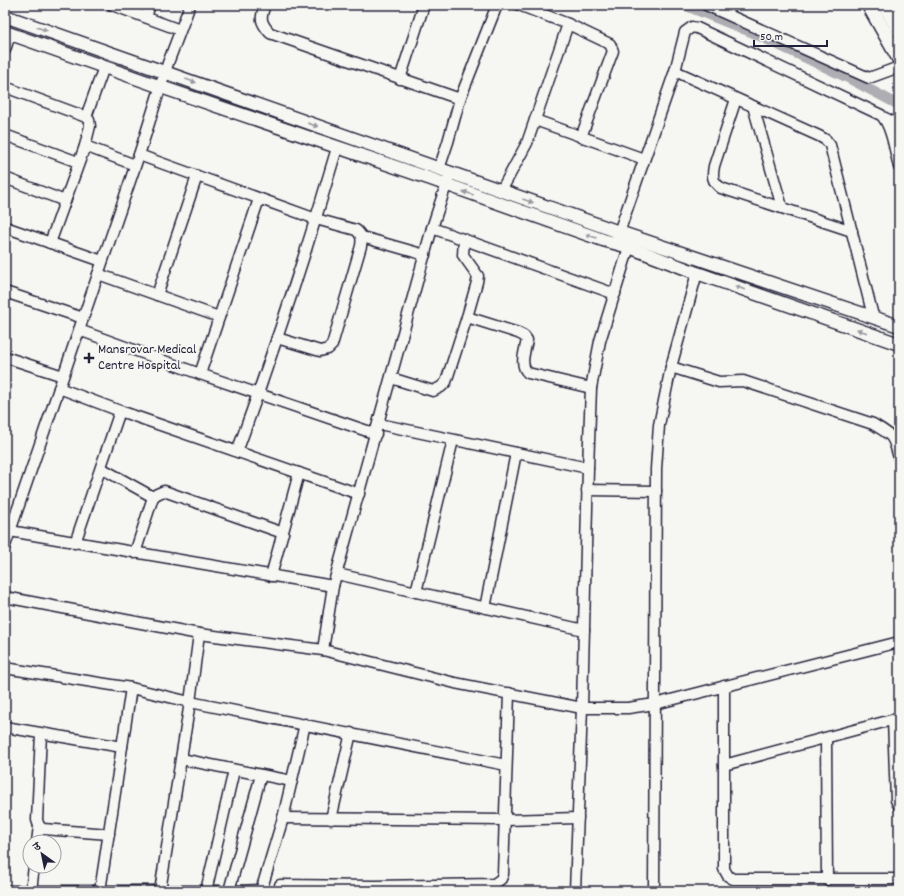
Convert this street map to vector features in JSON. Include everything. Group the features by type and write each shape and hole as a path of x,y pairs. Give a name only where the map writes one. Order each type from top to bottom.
{"main road":[{"path":"869,5 899,58"},
{"path":"885,5 899,30"}],"street":[{"path":"112,5 180,30"},
{"path":"146,17 150,5"},
{"path":"5,546 139,155 165,72 190,5"},
{"path":"265,5 261,15 262,22 270,33 460,100"},
{"path":"400,79 424,5"},
{"path":"323,650 333,586 445,185 444,171 448,142 460,100 497,5"},
{"path":"519,5 568,24 610,44 613,52 581,137"},
{"path":"706,5 869,78 899,67"},
{"path":"5,16 501,191 617,238 629,247 697,273 899,344"},
{"path":"501,191 527,143 568,24"},
{"path":"617,238 675,71 685,32 692,27 697,28 881,115 899,126"},
{"path":"5,50 8,33 338,148 432,179 445,185 873,316 899,326"},
{"path":"86,116 104,67"},
{"path":"675,71 819,136 830,144 873,316"},
{"path":"5,88 86,116 89,120 90,126 85,146 50,243"},
{"path":"736,99 714,166 712,176 714,183 721,188 852,230"},
{"path":"753,106 782,207"},
{"path":"885,118 889,126 899,167"},
{"path":"535,120 644,159"},
{"path":"5,135 78,162"},
{"path":"85,146 135,165"},
{"path":"237,452 277,338 338,148"},
{"path":"139,155 259,199 316,219 356,230 360,233 362,237 361,246 332,345 328,349 320,351 277,338"},
{"path":"157,295 197,176"},
{"path":"5,178 65,201"},
{"path":"200,374 259,199"},
{"path":"5,227 102,261"},
{"path":"432,228 615,294"},
{"path":"362,237 425,255"},
{"path":"391,378 433,391 441,387 446,382 467,317 478,276 463,255 464,239"},
{"path":"575,891 591,388 600,341 629,247"},
{"path":"654,891 656,469 659,425 671,367 697,273"},
{"path":"98,274 219,317"},
{"path":"5,292 83,318"},
{"path":"467,317 524,336 527,340 523,364 528,373 591,388"},
{"path":"79,330 258,394 377,429 452,440 588,468"},
{"path":"5,357 63,376"},
{"path":"671,367 719,382 743,381 873,424 888,433 894,440 899,458"},
{"path":"59,388 120,411 359,494"},
{"path":"75,543 120,411"},
{"path":"416,592 452,440"},
{"path":"485,608 516,453"},
{"path":"101,468 153,497"},
{"path":"271,576 299,473"},
{"path":"587,490 656,491"},
{"path":"135,553 153,497 164,491 283,533"},
{"path":"10,531 333,586"},
{"path":"337,574 584,630"},
{"path":"5,597 199,634 323,650 455,683 582,708 628,708 655,704 899,642"},
{"path":"160,891 190,702 199,634"},
{"path":"5,668 131,688 190,702 506,765"},
{"path":"724,686 724,869 728,876 733,879 899,879"},
{"path":"100,891 131,688"},
{"path":"280,885 375,886 494,884 501,879 503,874 508,693"},
{"path":"724,765 896,719 896,800 899,806"},
{"path":"235,891 261,891 283,818 305,724"},
{"path":"5,727 122,747"},
{"path":"331,819 350,733"},
{"path":"41,734 36,820 39,826 43,829 109,834"},
{"path":"826,738 827,880"},
{"path":"181,760 292,781"},
{"path":"206,891 234,770"},
{"path":"229,891 261,775"},
{"path":"283,818 505,820 578,818"},
{"path":"38,834 39,826"},
{"path":"31,891 33,874"},
{"path":"5,891 220,891"}],"waterway":[{"path":"684,5 751,32 850,79 899,105"}],"place":[{"name":"Mansrovar Medical Centre Hospital","path":"89,358"}]}
